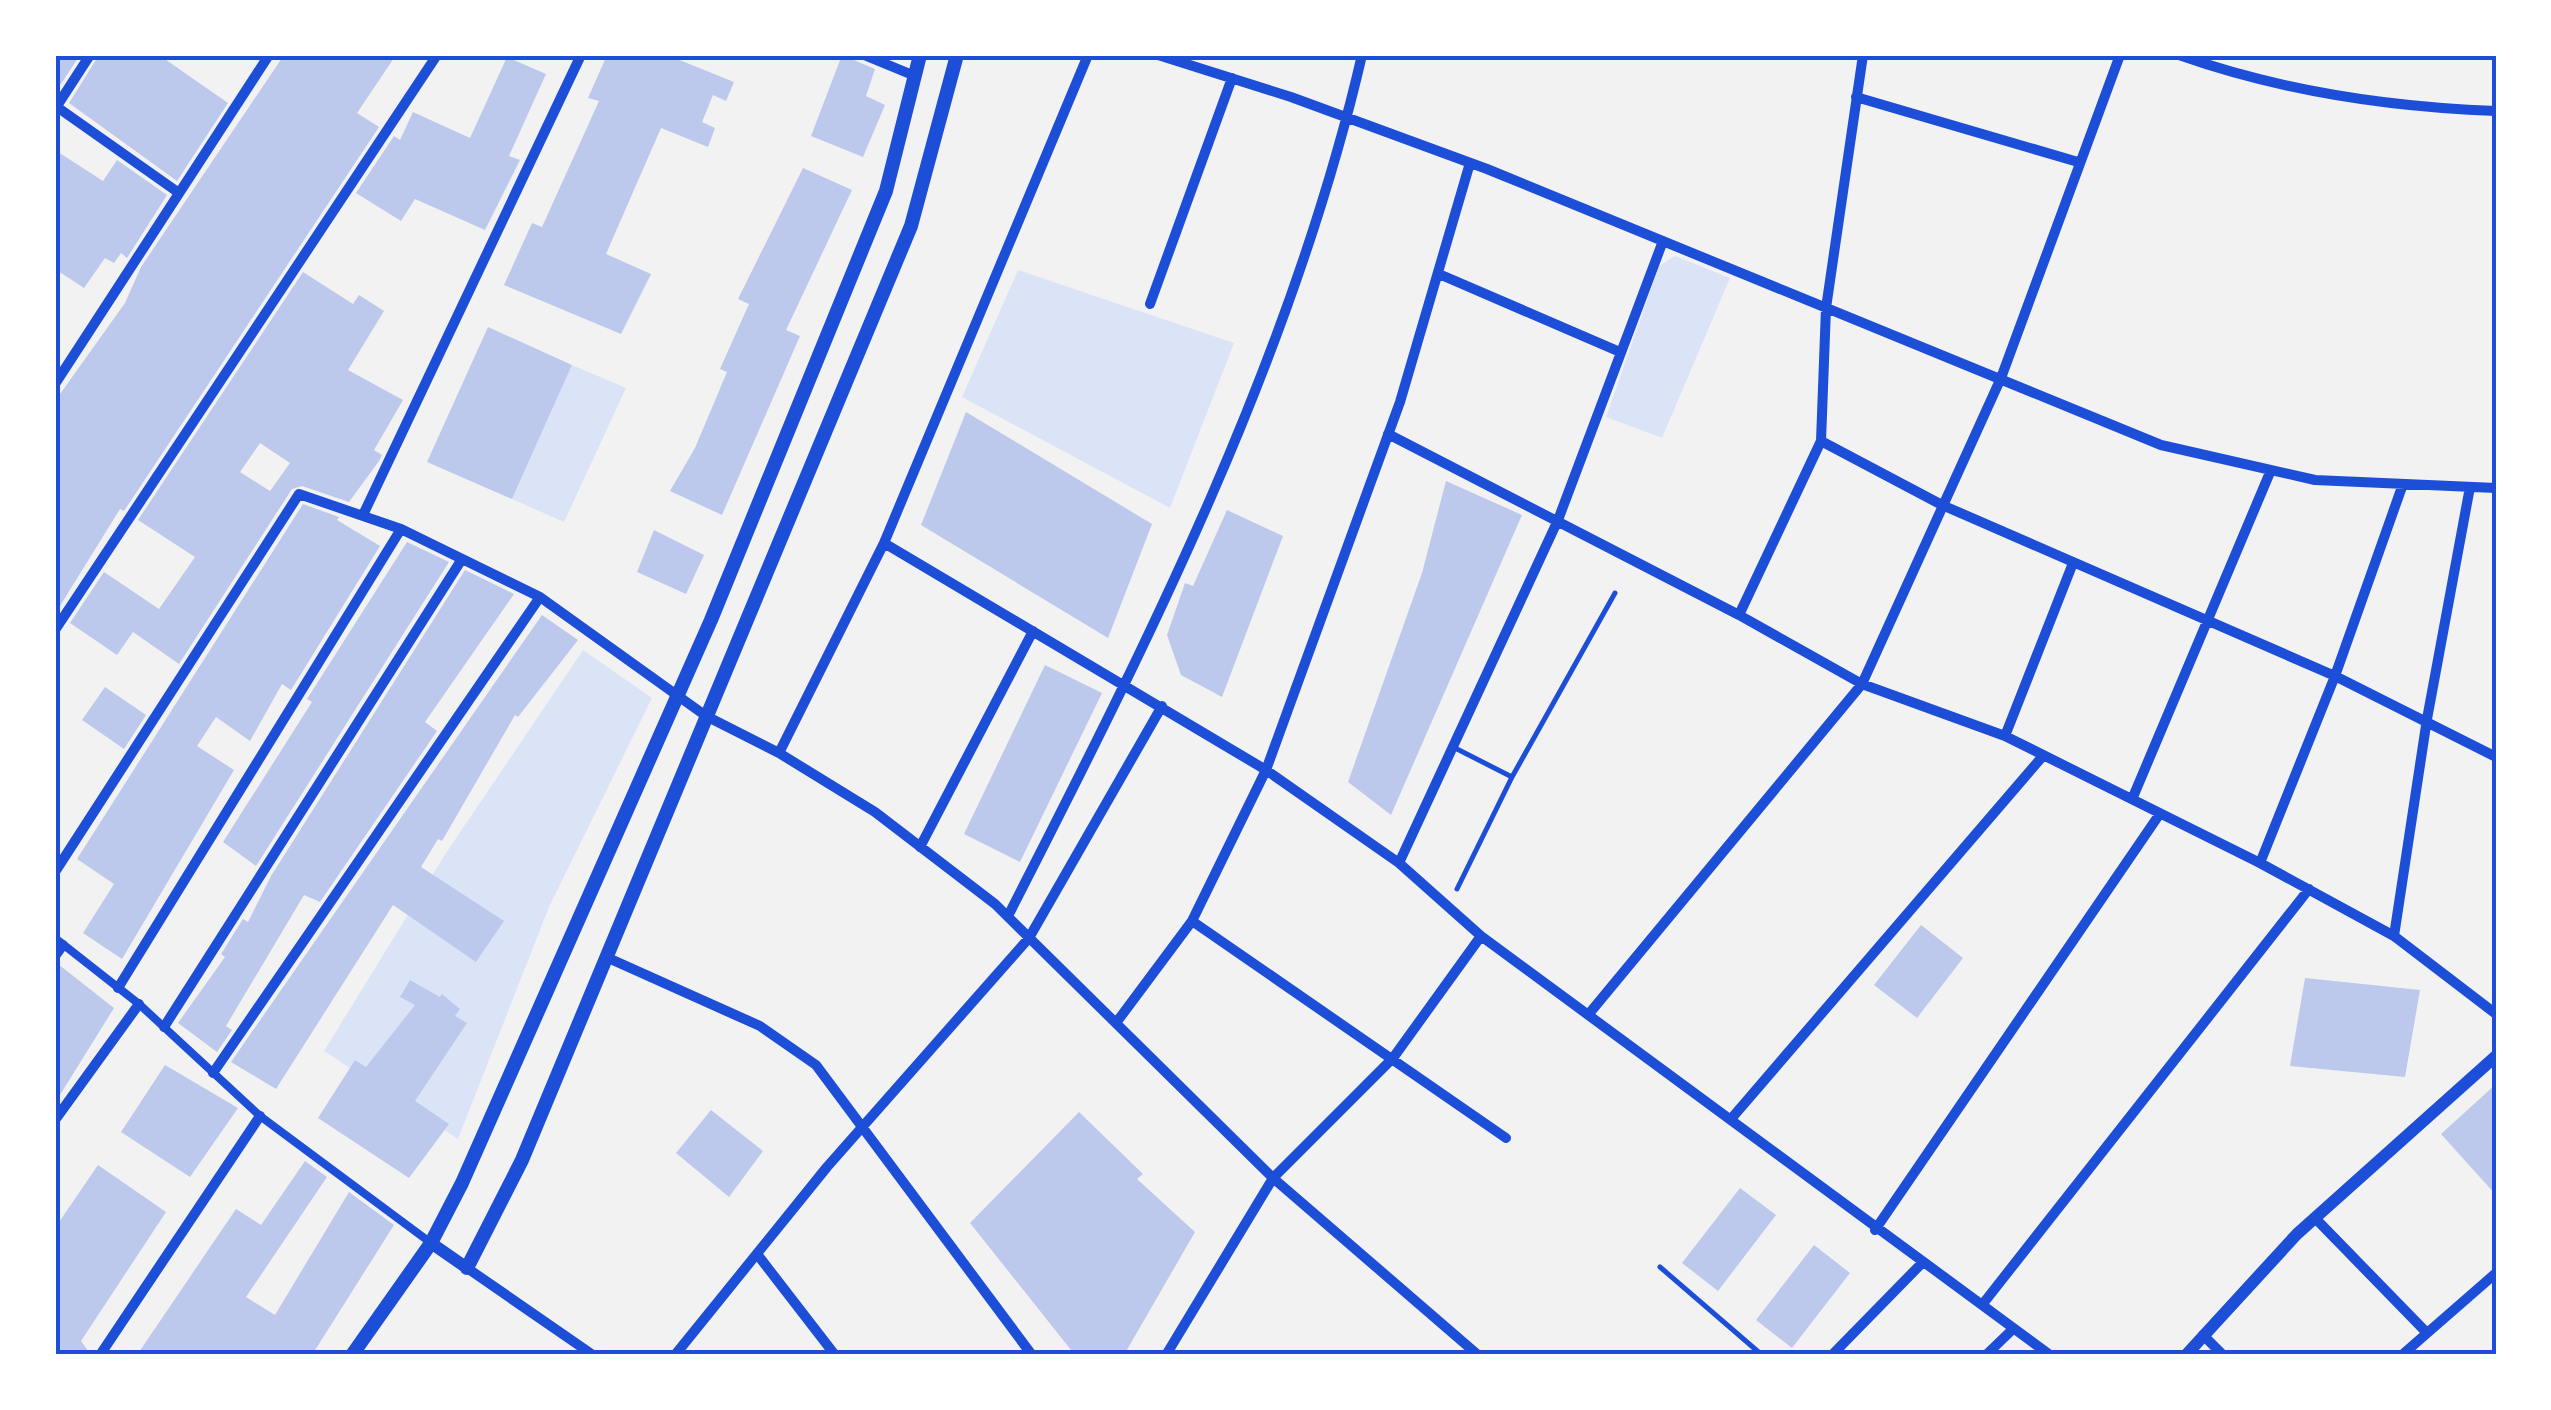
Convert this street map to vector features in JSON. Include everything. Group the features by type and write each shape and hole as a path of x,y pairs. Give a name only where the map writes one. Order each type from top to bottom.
{"main road":[{"path":"352,1355 431,1243 678,698 886,190 920,55"},
{"path":"467,1268 522,1160 911,226 956,55"}],"street":[{"path":"90,55 56,108 179,192"},
{"path":"55,384 269,55"},
{"path":"55,630 437,55"},
{"path":"363,515 580,55"},
{"path":"864,55 915,76"},
{"path":"779,753 884,544 1088,55"},
{"path":"1158,55 1470,163 2161,445 2314,480 2496,488"},
{"path":"1008,916 1126,686 1265,366 1317,224 1362,55"},
{"path":"1739,615 1821,441 1826,308 1863,55"},
{"path":"1588,1015 1862,684 2001,378 2120,55"},
{"path":"2178,55 2262,82 2496,111"},
{"path":"1150,304 1232,78"},
{"path":"1856,97 2078,162"},
{"path":"1116,1024 1192,922 1266,770 1388,434 1470,163"},
{"path":"1399,863 1558,520 1662,241"},
{"path":"1439,274 1620,352"},
{"path":"1388,434 1739,615 1862,684 2004,736 2260,863 2394,936 2496,1014"},
{"path":"1821,441 1942,506 2335,676 2496,757"},
{"path":"2133,798 2271,470"},
{"path":"2260,863 2335,676 2403,484"},
{"path":"2394,936 2427,719 2470,486"},
{"path":"55,872 299,494 363,515 401,529 540,597 706,716 779,753 875,812 1008,916 1273,1178 1478,1355"},
{"path":"118,988 401,529"},
{"path":"884,544 1266,770 1399,863 1481,936 2050,1355"},
{"path":"164,1027 462,559"},
{"path":"2004,736 2073,564"},
{"path":"213,1073 540,597"},
{"path":"920,847 1033,631"},
{"path":"675,1355 861,1130 1029,938 1162,706"},
{"path":"1731,1119 2042,756"},
{"path":"1876,1230 2159,815"},
{"path":"1982,1305 2309,889"},
{"path":"1192,922 1506,1138"},
{"path":"1166,1355 1273,1178 1394,1058 1481,936"},
{"path":"55,956 59,942 139,1004 260,1116 431,1243 593,1355"},
{"path":"606,957 760,1026 816,1065 1032,1355"},
{"path":"55,1120 139,1004"},
{"path":"2186,1355 2315,1218 2496,1056"},
{"path":"100,1355 260,1116"},
{"path":"2315,1218 2427,1333"},
{"path":"757,1254 835,1355"},
{"path":"1832,1355 1922,1263"},
{"path":"2402,1355 2496,1273"},
{"path":"1986,1355 2013,1330"},
{"path":"2203,1335 2223,1355"}],"lane":[{"path":"1457,889 1512,776 1615,593"},
{"path":"1453,746 1512,776"},
{"path":"1660,1268 1762,1355"}],"shaded area":[{"path":"1675,256 1730,278 1662,438 1606,417 1659,266"},
{"path":"1018,270 1234,343 1170,508 962,397"},
{"path":"572,365 626,388 564,522 512,499"},
{"path":"583,650 652,698 549,907 458,1139 324,1051 444,856"}],"building":[{"path":"55,55 80,55 55,93"},
{"path":"99,55 159,55 228,103 177,181 69,103"},
{"path":"284,55 396,55 357,113 379,127 124,511 120,509 55,614 55,401 125,303 141,267"},
{"path":"607,55 667,55 734,82 726,101 713,95 702,122 715,128 708,147 661,128 606,254 651,274 621,334 504,285 532,223 542,227 599,101 588,98"},
{"path":"842,55 875,69 866,96 885,105 863,157 811,136"},
{"path":"507,57 546,74 509,156 520,160 485,230 415,199 401,221 356,193 394,136 400,140 413,112 470,138"},
{"path":"55,150 103,181 117,160 167,195 127,258 121,253 114,263 105,258 84,288 55,269"},
{"path":"803,168 852,190 786,330 800,336 722,515 670,491 695,448 727,372 720,369 749,304 738,299"},
{"path":"303,272 353,304 359,295 384,311 348,370 403,400 374,450 382,455 379,461 349,502 302,486 292,489 179,664 133,632 117,655 70,623 104,572 159,609 195,557 138,520","holes":["260,443 290,463 270,491 240,472"]},
{"path":"488,327 572,365 512,499 427,462"},
{"path":"966,412 1152,524 1108,638 921,525"},
{"path":"1446,481 1522,515 1391,815 1348,782 1422,573"},
{"path":"303,504 339,517 337,520 380,546 291,690 282,684 250,741 216,717 197,746 234,770 122,959 83,933 114,884 77,859"},
{"path":"1227,510 1283,536 1222,697 1181,675 1167,635 1185,583 1193,586"},
{"path":"654,530 704,555 686,594 637,572"},
{"path":"407,542 449,562 256,866 223,842 312,702 307,699"},
{"path":"465,570 514,594 425,722 437,731 320,902 304,895 226,1026 232,1030 217,1052 178,1023 225,957 221,954 243,919 248,922 271,876"},
{"path":"542,615 578,640 518,717 515,715 442,841 438,839 421,867 504,921 476,962 393,905 276,1089 231,1062"},
{"path":"1045,665 1102,693 1020,862 964,834"},
{"path":"105,687 146,715 124,749 82,720"},
{"path":"1921,925 1963,958 1917,1018 1874,985"},
{"path":"55,965 114,1008 55,1103"},
{"path":"2305,978 2420,990 2405,1077 2290,1066"},
{"path":"410,980 440,997 442,994 460,1009 455,1016 467,1023 415,1101 449,1124 409,1178 318,1118 355,1060 366,1067 415,1005 400,997"},
{"path":"165,1065 238,1108 190,1177 121,1132"},
{"path":"2496,1084 2496,1195 2441,1134"},
{"path":"711,1110 763,1151 729,1197 676,1153"},
{"path":"1079,1112 1143,1174 1137,1179 1195,1232 1124,1355 1075,1355 970,1223"},
{"path":"305,1161 327,1177 246,1297 275,1315 349,1192 394,1225 312,1355 137,1355 236,1209 261,1225"},
{"path":"98,1165 166,1212 81,1341 91,1355 55,1355 55,1228"},
{"path":"1740,1188 1776,1215 1718,1291 1682,1263"},
{"path":"1814,1245 1850,1273 1792,1348 1756,1320"}]}
